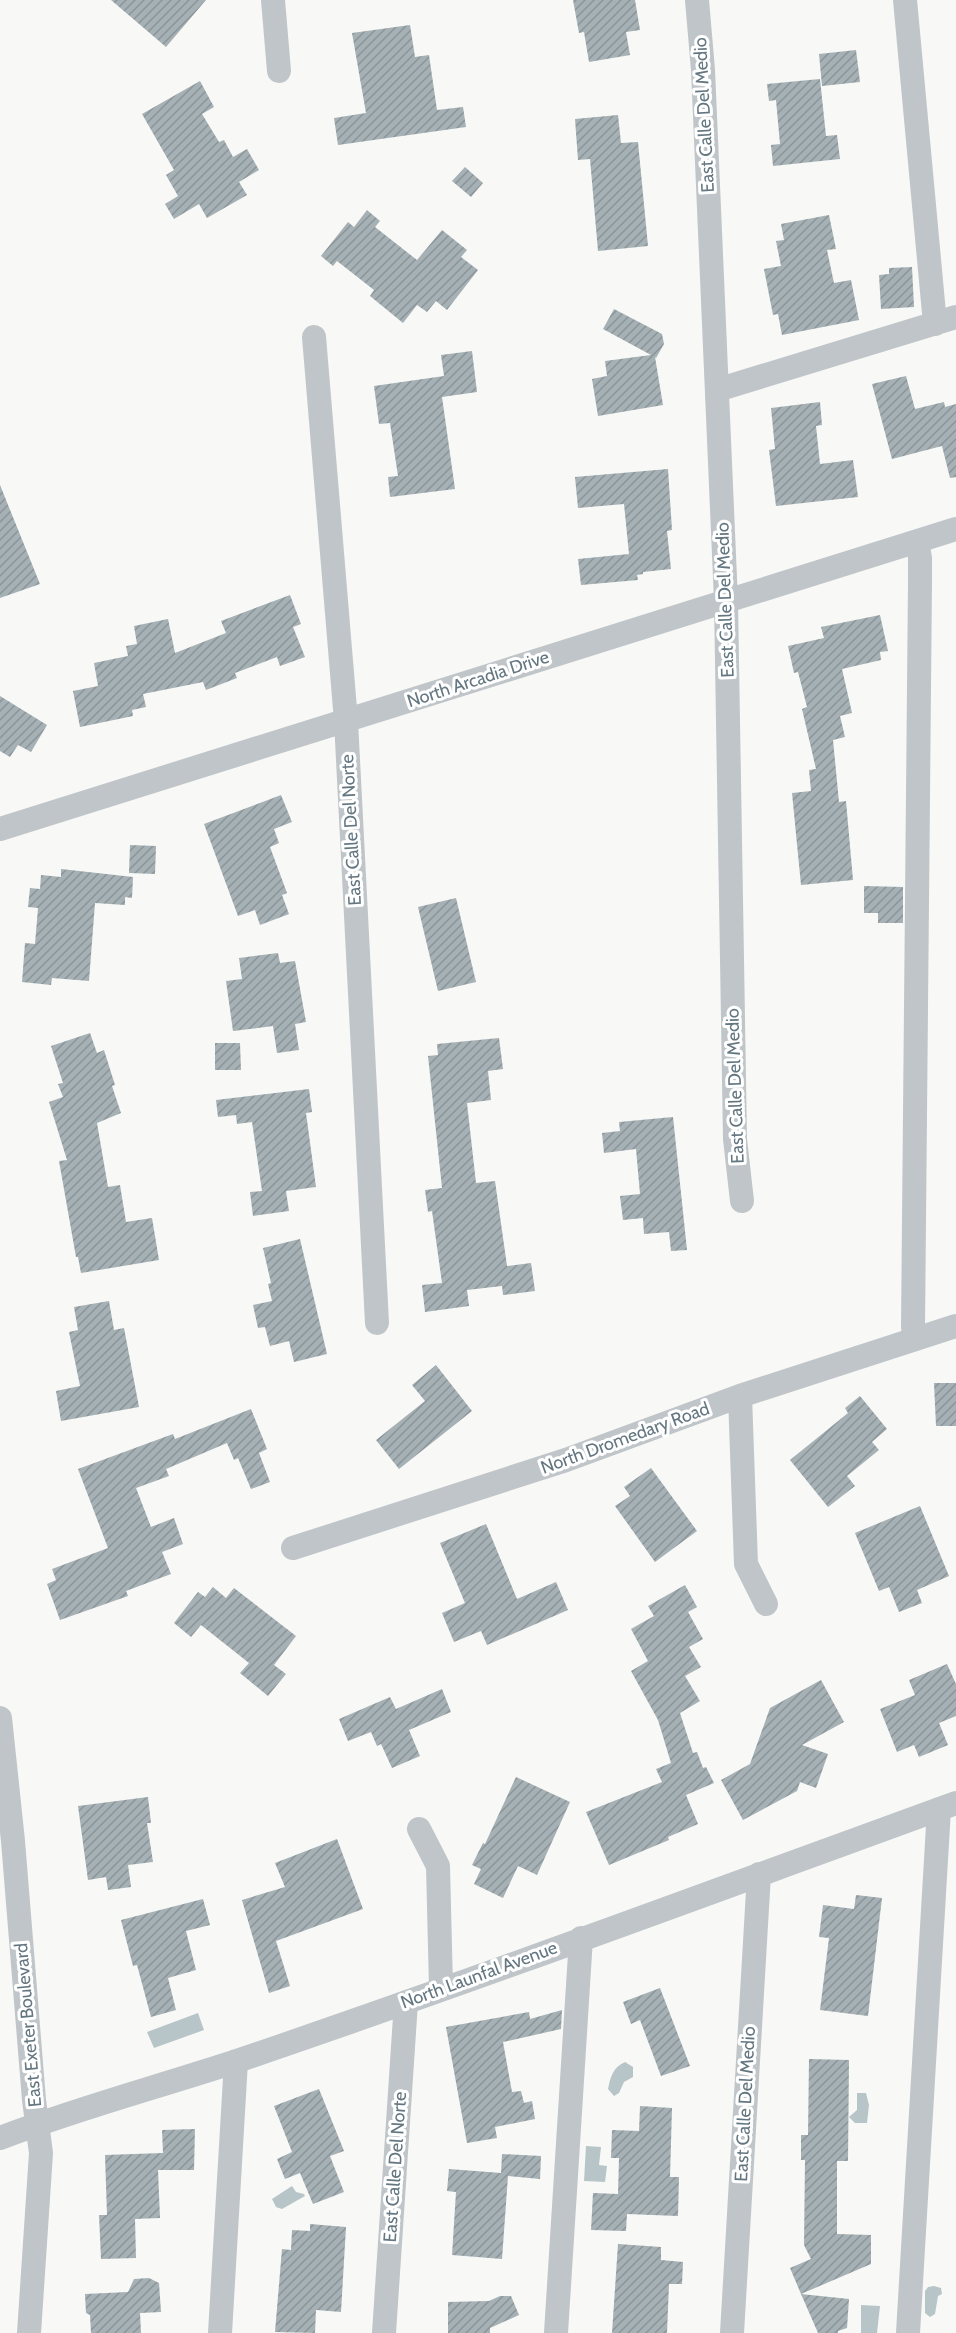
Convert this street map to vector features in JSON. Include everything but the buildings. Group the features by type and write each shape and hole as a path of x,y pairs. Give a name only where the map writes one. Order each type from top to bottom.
{"street":[{"path":"273,0 279,71"},
{"name":"East Calle Del Medio","path":"697,0 704,70 726,601 735,1139 742,1201"},
{"path":"717,390 946,320 905,0"},
{"name":"East Calle Del Norte","path":"314,337 346,721 377,1323"},
{"name":"North Arcadia Drive","path":"0,829 956,528"},
{"path":"915,1339 913,1327 920,582 917,541"},
{"name":"North Dromedary Road","path":"293,1548 566,1460 740,1396 956,1326"},
{"path":"740,1396 746,1564 766,1604"},
{"name":"East Exeter Boulevard","path":"0,1718 2,1759 41,2153 29,2333"},
{"path":"908,2333 948,1806"},
{"name":"North Launfal Avenue","path":"0,2138 37,2124 236,2061 406,2002 948,1806"},
{"path":"419,1830 438,1866 441,1988"},
{"name":"East Calle Del Medio","path":"732,2333 759,1874"},
{"path":"556,2333 581,1938"},
{"name":"East Calle Del Norte","path":"384,2333 406,2002"},
{"path":"220,2333 236,2061"}],"shaded area":[{"path":"198,2013 204,2030 154,2048 147,2032"},
{"path":"625,2062 633,2067 633,2077 624,2082 619,2093 614,2096 608,2089 610,2081 615,2070"},
{"path":"857,2093 866,2093 869,2105 867,2123 855,2123 849,2117 857,2110"},
{"path":"586,2146 601,2147 599,2165 607,2166 605,2182 584,2181"},
{"path":"292,2186 296,2192 305,2196 282,2209 276,2207 272,2199"},
{"path":"928,2287 941,2288 942,2294 938,2296 935,2314 930,2317 925,2313 925,2291"},
{"path":"861,2305 880,2306 877,2333 861,2333"}]}
